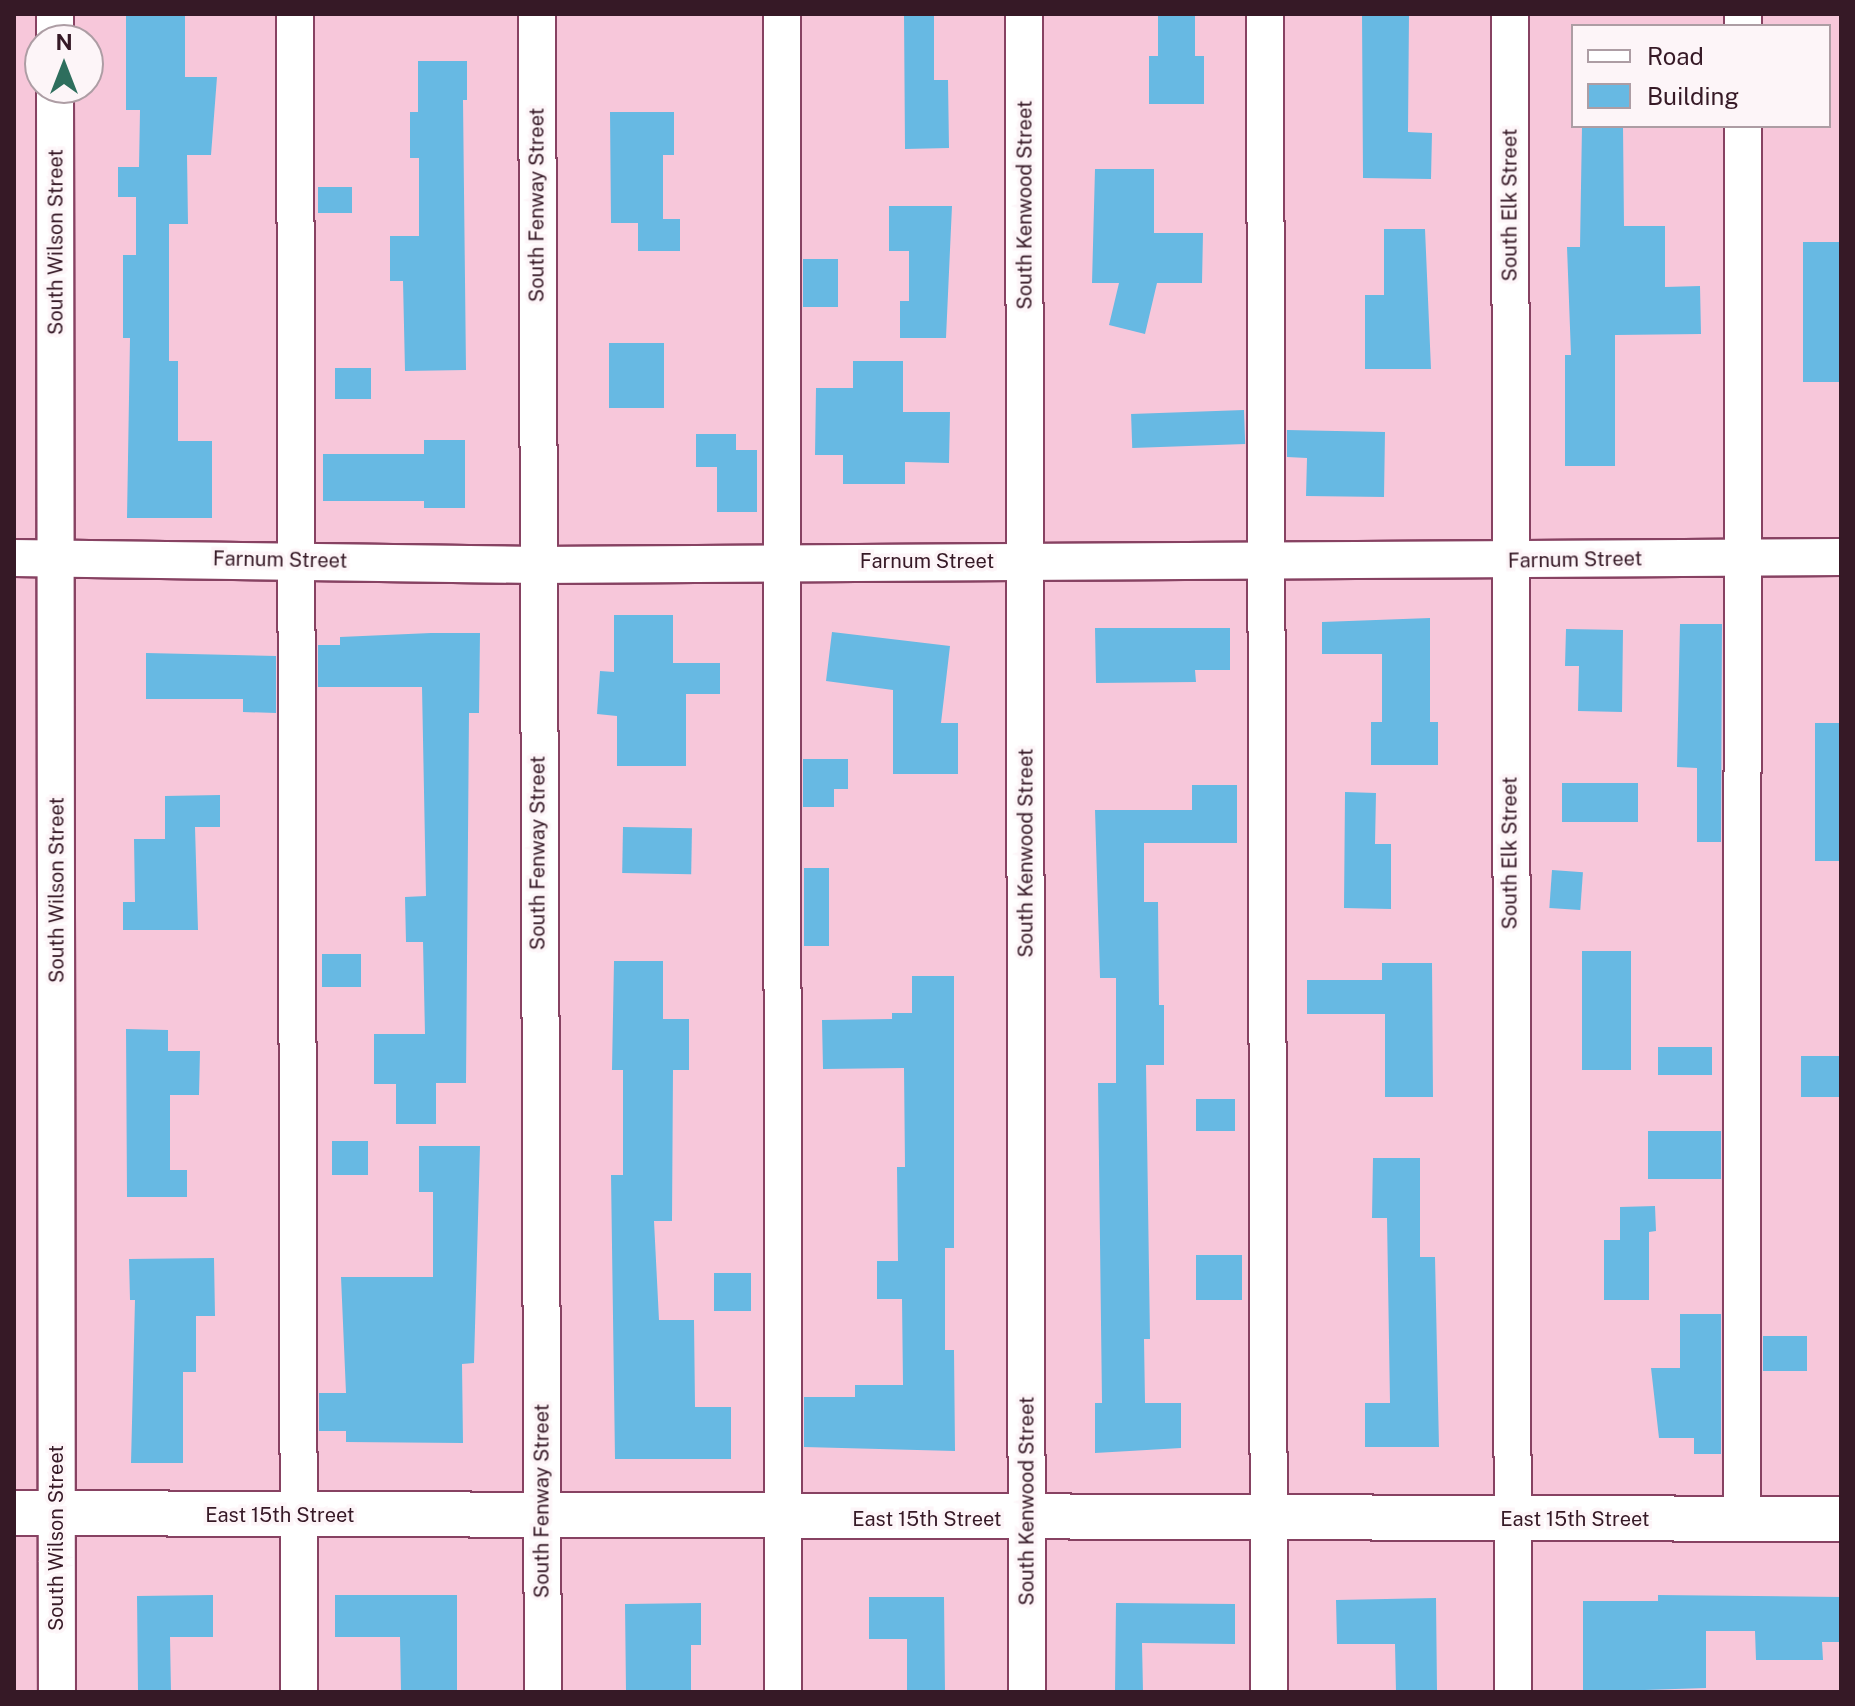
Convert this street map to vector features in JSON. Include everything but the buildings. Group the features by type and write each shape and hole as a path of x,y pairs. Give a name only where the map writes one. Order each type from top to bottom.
{"main road":[{"name":"East 15th Street","path":"35,1513 1269,1520 1841,1519"}],"street":[{"path":"295,14 299,1692"},
{"name":"South Fenway Street","path":"537,14 536,565 543,1692"},
{"path":"782,14 783,1692"},
{"name":"South Kenwood Street","path":"1024,14 1027,1692"},
{"path":"1265,14 1269,1692"},
{"name":"South Elk Street","path":"1510,14 1513,1692"},
{"name":"South Wilson Street","path":"55,104 57,558 35,1513 57,1692"},
{"path":"1742,1518 1743,128"},
{"name":"Farnum Street","path":"14,558 297,559 536,565 783,561 1265,563 1841,557"}]}
